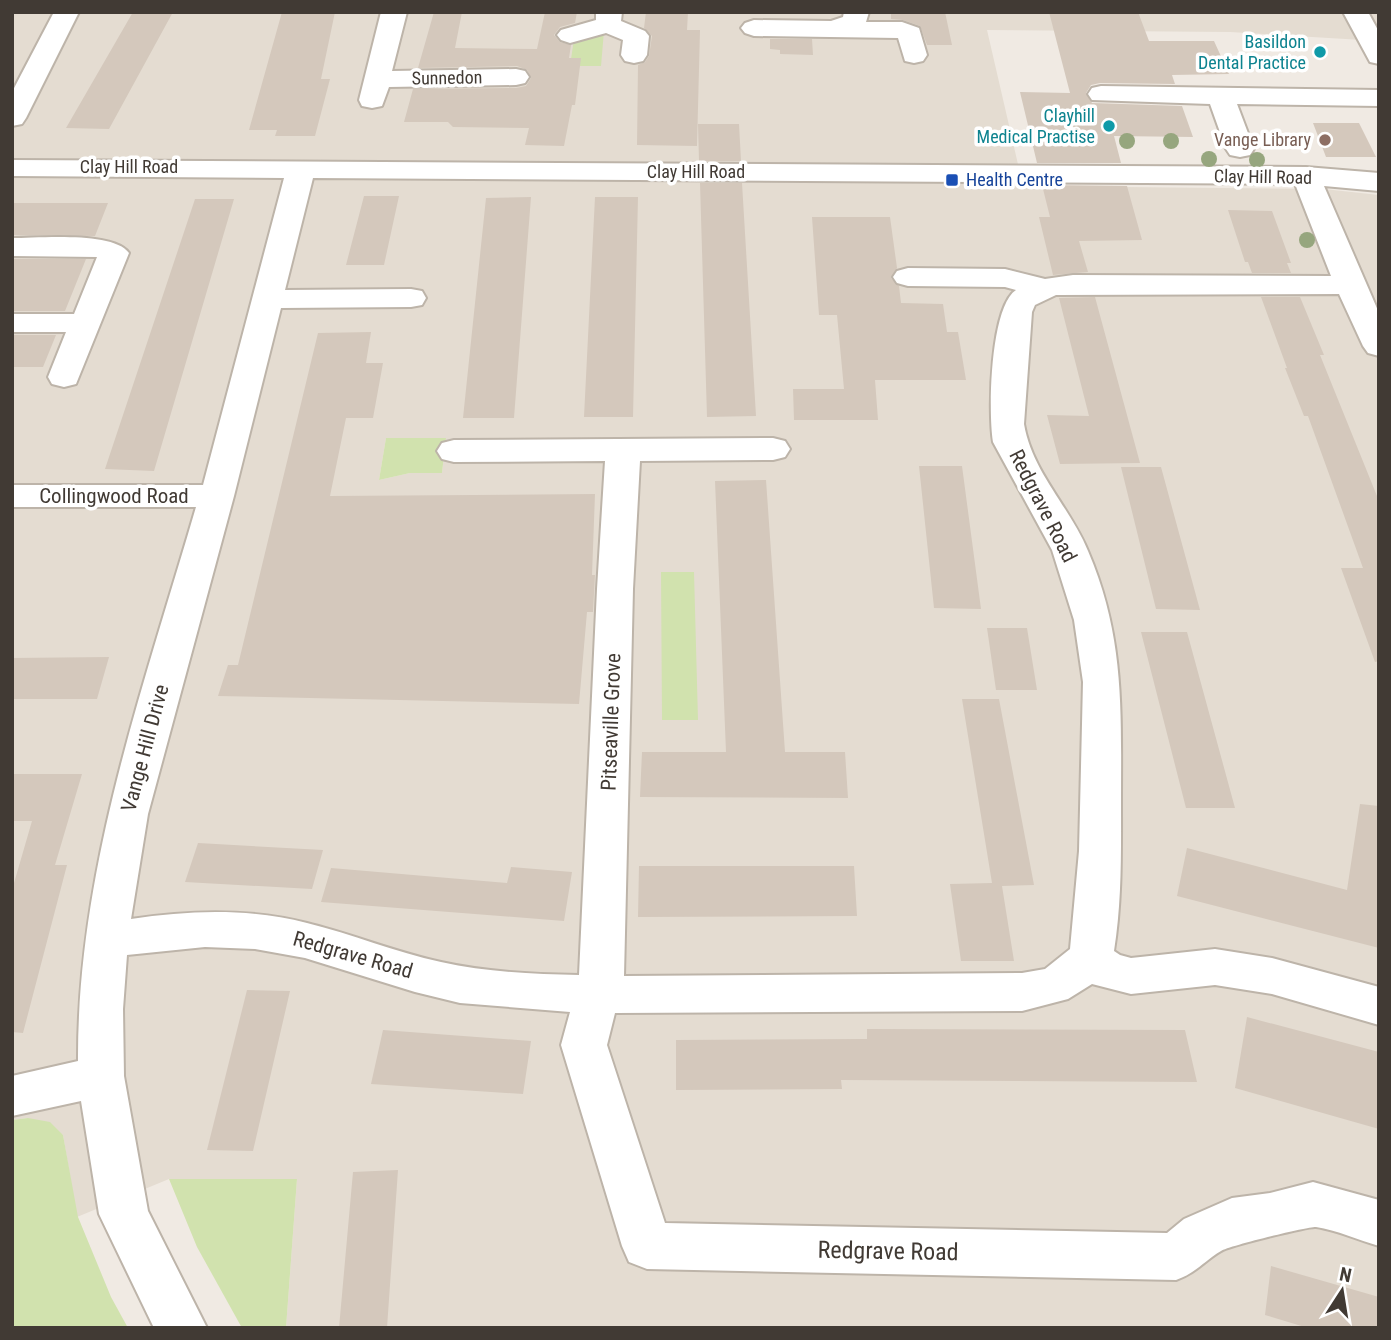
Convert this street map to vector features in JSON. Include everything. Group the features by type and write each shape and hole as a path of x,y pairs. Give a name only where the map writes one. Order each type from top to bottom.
{"street":[{"path":"12,118 66,12"},
{"name":"Sunnedon","path":"394,12 375,89 516,77"},
{"path":"835,29 854,21 857,12"},
{"path":"1355,12 1379,56"},
{"path":"570,35 608,19 635,45"},
{"path":"754,28 902,30 910,33 914,55"},
{"path":"1101,94 1379,98"},
{"path":"1221,96 1240,149"},
{"name":"Clay Hill Road","path":"12,167 1306,176 1379,183"},
{"name":"Vange Hill Drive","path":"181,1328 124,1214 101,1076 100,1009 106,941 127,814 217,496 301,169"},
{"path":"1306,176 1364,301 1379,346"},
{"path":"12,247 96,247 114,253 64,377"},
{"path":"908,277 1005,278 1046,288"},
{"name":"Redgrave Road","path":"106,941 190,929 253,931 303,940 405,971 481,988 601,994 1022,992 1052,987 1072,978 1091,957 1096,928 1100,851 1102,682 1093,620 1070,550 1010,442 1007,424 1016,312 1022,300 1034,292 1073,284 1364,301"},
{"path":"267,299 411,298"},
{"path":"12,323 86,323"},
{"path":"454,451 773,449"},
{"name":"Pitseaville Grove","path":"601,994 615,589 623,450"},
{"name":"Collingwood Road","path":"12,496 217,496"},
{"path":"1091,957 1107,971 1131,976 1215,967 1272,976 1379,1006"},
{"name":"Redgrave Road","path":"601,994 587,1022 584,1045 647,1246 1176,1257 1202,1235 1232,1222 1270,1216 1313,1204 1379,1223"},
{"path":"12,1096 101,1076"}],"shaded area":[{"path":"12,12 1379,12 1379,41 1230,32 987,30 1023,186 1324,189 1379,195 1379,1328 286,1328 297,1179 169,1179 77,1217 63,1135 28,1118 12,1120","holes":["386,438 446,438 442,473 410,473 379,480"]}],"green space":[{"path":"604,31 601,66 570,66 574,39"},
{"path":"386,438 446,438 442,473 410,473 379,480"},
{"path":"661,572 694,572 698,720 662,720"},
{"path":"28,1118 50,1122 63,1135 78,1217 111,1297 128,1328 12,1328 12,1120"},
{"path":"169,1179 297,1179 286,1328 242,1328 197,1247"}],"building":[{"path":"133,12 173,12 109,129 66,128"},
{"path":"282,12 335,12 321,79 330,79 315,136 275,136 277,130 249,130"},
{"path":"434,12 462,12 455,48 537,49 545,12 577,12 575,23 560,27 554,35 560,42 571,45 569,58 581,58 575,105 572,105 564,146 525,145 529,128 453,127 448,122 404,122 413,89 516,88 526,86 531,78 527,70 517,66 418,68"},
{"path":"646,12 688,12 687,30 700,30 697,146 637,145 638,65 645,62 649,56 652,36 644,28"},
{"path":"891,12 945,12 952,45 927,45 920,26 891,19"},
{"path":"1049,12 1138,12 1149,41 1214,41 1229,74 1172,75 1175,84 1100,83 1091,85 1086,93 1092,103 1182,106 1193,137 1114,136 1121,163 1037,163 1020,92 1070,93"},
{"path":"770,39 812,39 813,55 780,54 780,50 770,49"},
{"path":"1313,123 1359,123 1376,157 1326,157"},
{"path":"698,124 739,124 741,161 699,161"},
{"path":"700,183 742,183 756,416 707,417"},
{"path":"1042,185 1127,186 1142,240 1079,241 1088,272 1053,275 1039,217 1050,217"},
{"path":"364,196 399,196 384,265 346,265"},
{"path":"531,197 514,418 463,418 486,198"},
{"path":"595,197 638,197 633,417 584,417"},
{"path":"195,199 234,199 154,471 105,469"},
{"path":"12,203 108,203 95,236 12,235"},
{"path":"1228,210 1272,211 1291,263 1287,263 1291,273 1252,273 1248,262 1245,262"},
{"path":"812,217 890,217 897,268 891,278 899,286 901,303 943,304 947,332 958,332 966,380 875,380 878,420 794,420 793,389 844,389 837,315 819,315"},
{"path":"12,259 86,259 65,311 12,311"},
{"path":"1095,297 1140,463 1060,464 1047,415 1089,416 1059,298"},
{"path":"1261,297 1300,297 1324,355 1320,355 1379,501 1379,661 1375,662 1341,568 1363,568 1308,416 1304,416 1285,368"},
{"path":"371,332 366,363 383,363 373,418 346,418 330,496 595,494 593,612 587,612 579,704 218,696 228,665 238,665 318,333"},
{"path":"12,335 56,335 43,367 12,367"},
{"path":"919,466 962,466 981,609 934,608"},
{"path":"1121,467 1161,467 1200,610 1156,609"},
{"path":"766,480 785,752 845,752 848,798 640,797 642,752 726,752 715,481"},
{"path":"987,628 1027,628 1037,690 996,690"},
{"path":"1141,632 1187,632 1235,808 1186,808"},
{"path":"109,657 97,699 12,699 12,658"},
{"path":"962,699 999,699 1034,885 1002,886 1014,961 961,961 950,884 992,883"},
{"path":"12,774 82,774 55,865 67,865 23,1033 12,1032 12,890 32,821 12,821"},
{"path":"1360,804 1379,806 1379,948 1177,896 1187,848 1347,890"},
{"path":"198,843 323,850 312,889 185,882"},
{"path":"639,866 854,866 857,916 638,917"},
{"path":"511,867 572,872 564,921 321,902 331,868 507,883"},
{"path":"247,990 290,991 253,1151 207,1150"},
{"path":"1247,1017 1379,1052 1379,1129 1235,1088"},
{"path":"867,1029 1185,1030 1197,1082 841,1080 842,1089 676,1090 676,1040 867,1039"},
{"path":"383,1030 531,1041 523,1094 371,1084"},
{"path":"398,1170 387,1328 339,1328 353,1172"},
{"path":"1271,1266 1379,1297 1379,1328 1308,1328 1265,1315"}],"place":[{"name":"Basildon Dental Practice","path":"1320,52"},
{"name":"Clayhill Medical Practise","path":"1109,126"},
{"name":"Vange Library","path":"1325,140"},
{"name":"Health Centre","path":"952,180"}]}
